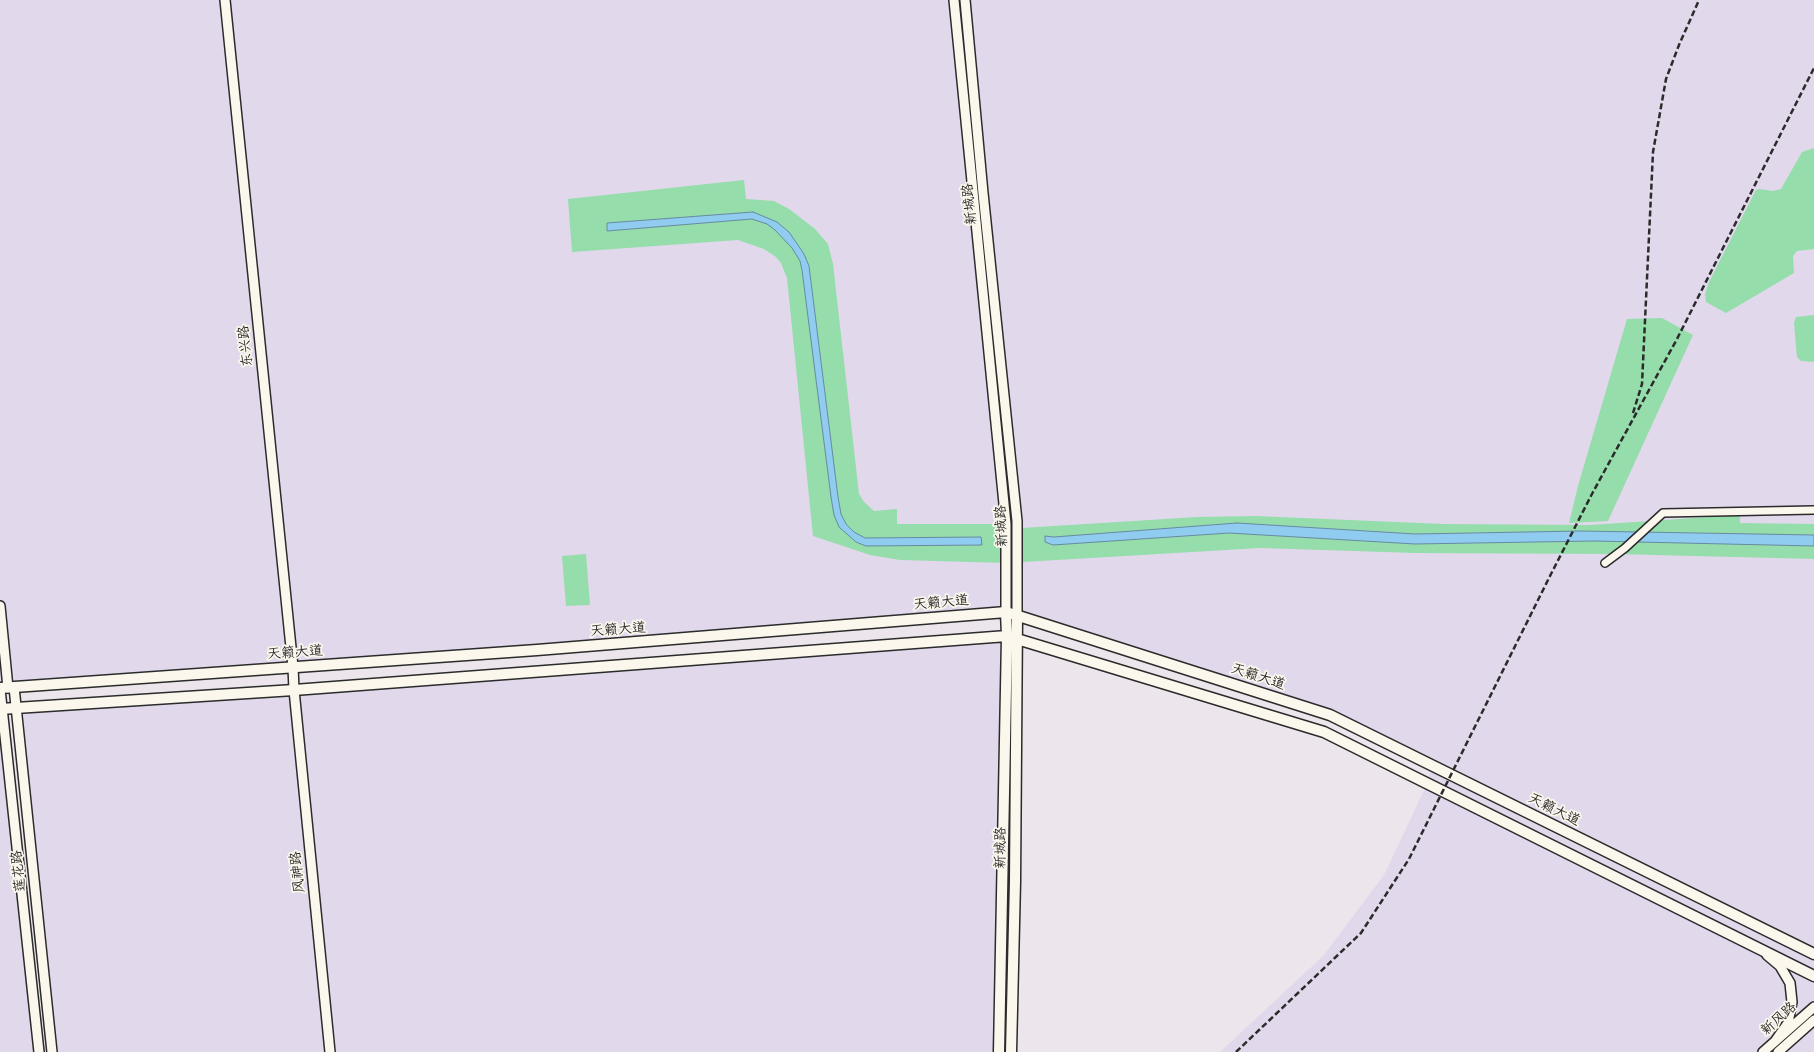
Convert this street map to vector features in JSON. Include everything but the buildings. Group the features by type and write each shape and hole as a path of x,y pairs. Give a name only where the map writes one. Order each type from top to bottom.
{"main road":[{"name":"天籁大道","path":"5,688 537,650 1006,612 1330,715 1814,954"},
{"name":"新城路","path":"999,1052 1007,636 1006,612"},
{"name":"新城路","path":"1011,1052 1018,639 1017,616"},
{"path":"1,709 294,690 1007,636 1324,732 1814,976"}],"street":[{"name":"东兴路","path":"225,0 293,667 294,690"},
{"name":"新城路","path":"954,0 1005,509 1006,612"},
{"name":"新城路","path":"965,0 983,193 1017,521 1017,616"},
{"path":"1605,563 1625,548 1648,525 1663,513 1814,510"},
{"name":"莲花路","path":"0,606 5,688 1,709 39,1052"},
{"name":"莲花路","path":"5,688 16,708 52,1052"},
{"name":"风神路","path":"294,690 330,1052"},
{"path":"1758,948 1780,966 1790,983 1792,1002 1788,1023 1776,1040"},
{"name":"新风路","path":"1763,1052 1814,1006"},
{"name":"新风路","path":"1778,1052 1814,1020"}],"shaded area":[{"path":"0,0 1814,0 1814,1052 1220,1052 1323,956 1384,875 1427,784 1432,766 1330,715 1006,612 0,688","holes":["1653,521 1529,553 1541,525 1589,525"]},
{"path":"1007,636 999,1052 52,1052 16,708"},
{"path":"0,709 39,1052 0,1052"}],"green space":[{"path":"1814,148 1814,249 1797,251 1793,256 1794,273 1726,313 1706,302 1705,294 1709,282 1756,190 1773,191 1781,189 1802,152"},
{"path":"744,180 746,199 774,201 789,209 815,229 828,244 833,264 859,494 864,502 874,511 897,509 897,524 1006,524 1006,529 1197,517 1256,516 1443,524 1589,525 1740,515 1740,523 1814,524 1814,559 1616,554 1415,553 1260,548 1006,563 900,560 870,555 813,536 787,278 781,263 776,257 764,249 738,240 572,252 568,199"},
{"path":"1814,315 1814,362 1801,361 1797,357 1794,323 1796,317"},
{"path":"1662,318 1693,335 1608,521 1569,523 1578,486 1627,319"},
{"path":"586,554 590,605 566,606 562,556"}],"water":[{"path":"753,212 777,222 789,232 804,254 809,266 838,497 841,514 846,524 854,532 865,538 981,537 982,545 866,546 856,542 839,527 834,515 831,497 802,270 800,261 792,248 775,230 767,224 752,219 607,231 607,223"},
{"path":"1237,523 1415,534 1581,531 1814,535 1814,546 1594,541 1415,544 1229,533 1053,545 1045,542 1045,536 1054,537"}],"railway":[{"path":"1633,413 1642,384 1653,152 1666,79 1699,0"},
{"path":"1236,1052 1361,933 1409,859 1551,574 1593,492 1677,339 1814,68"}]}
